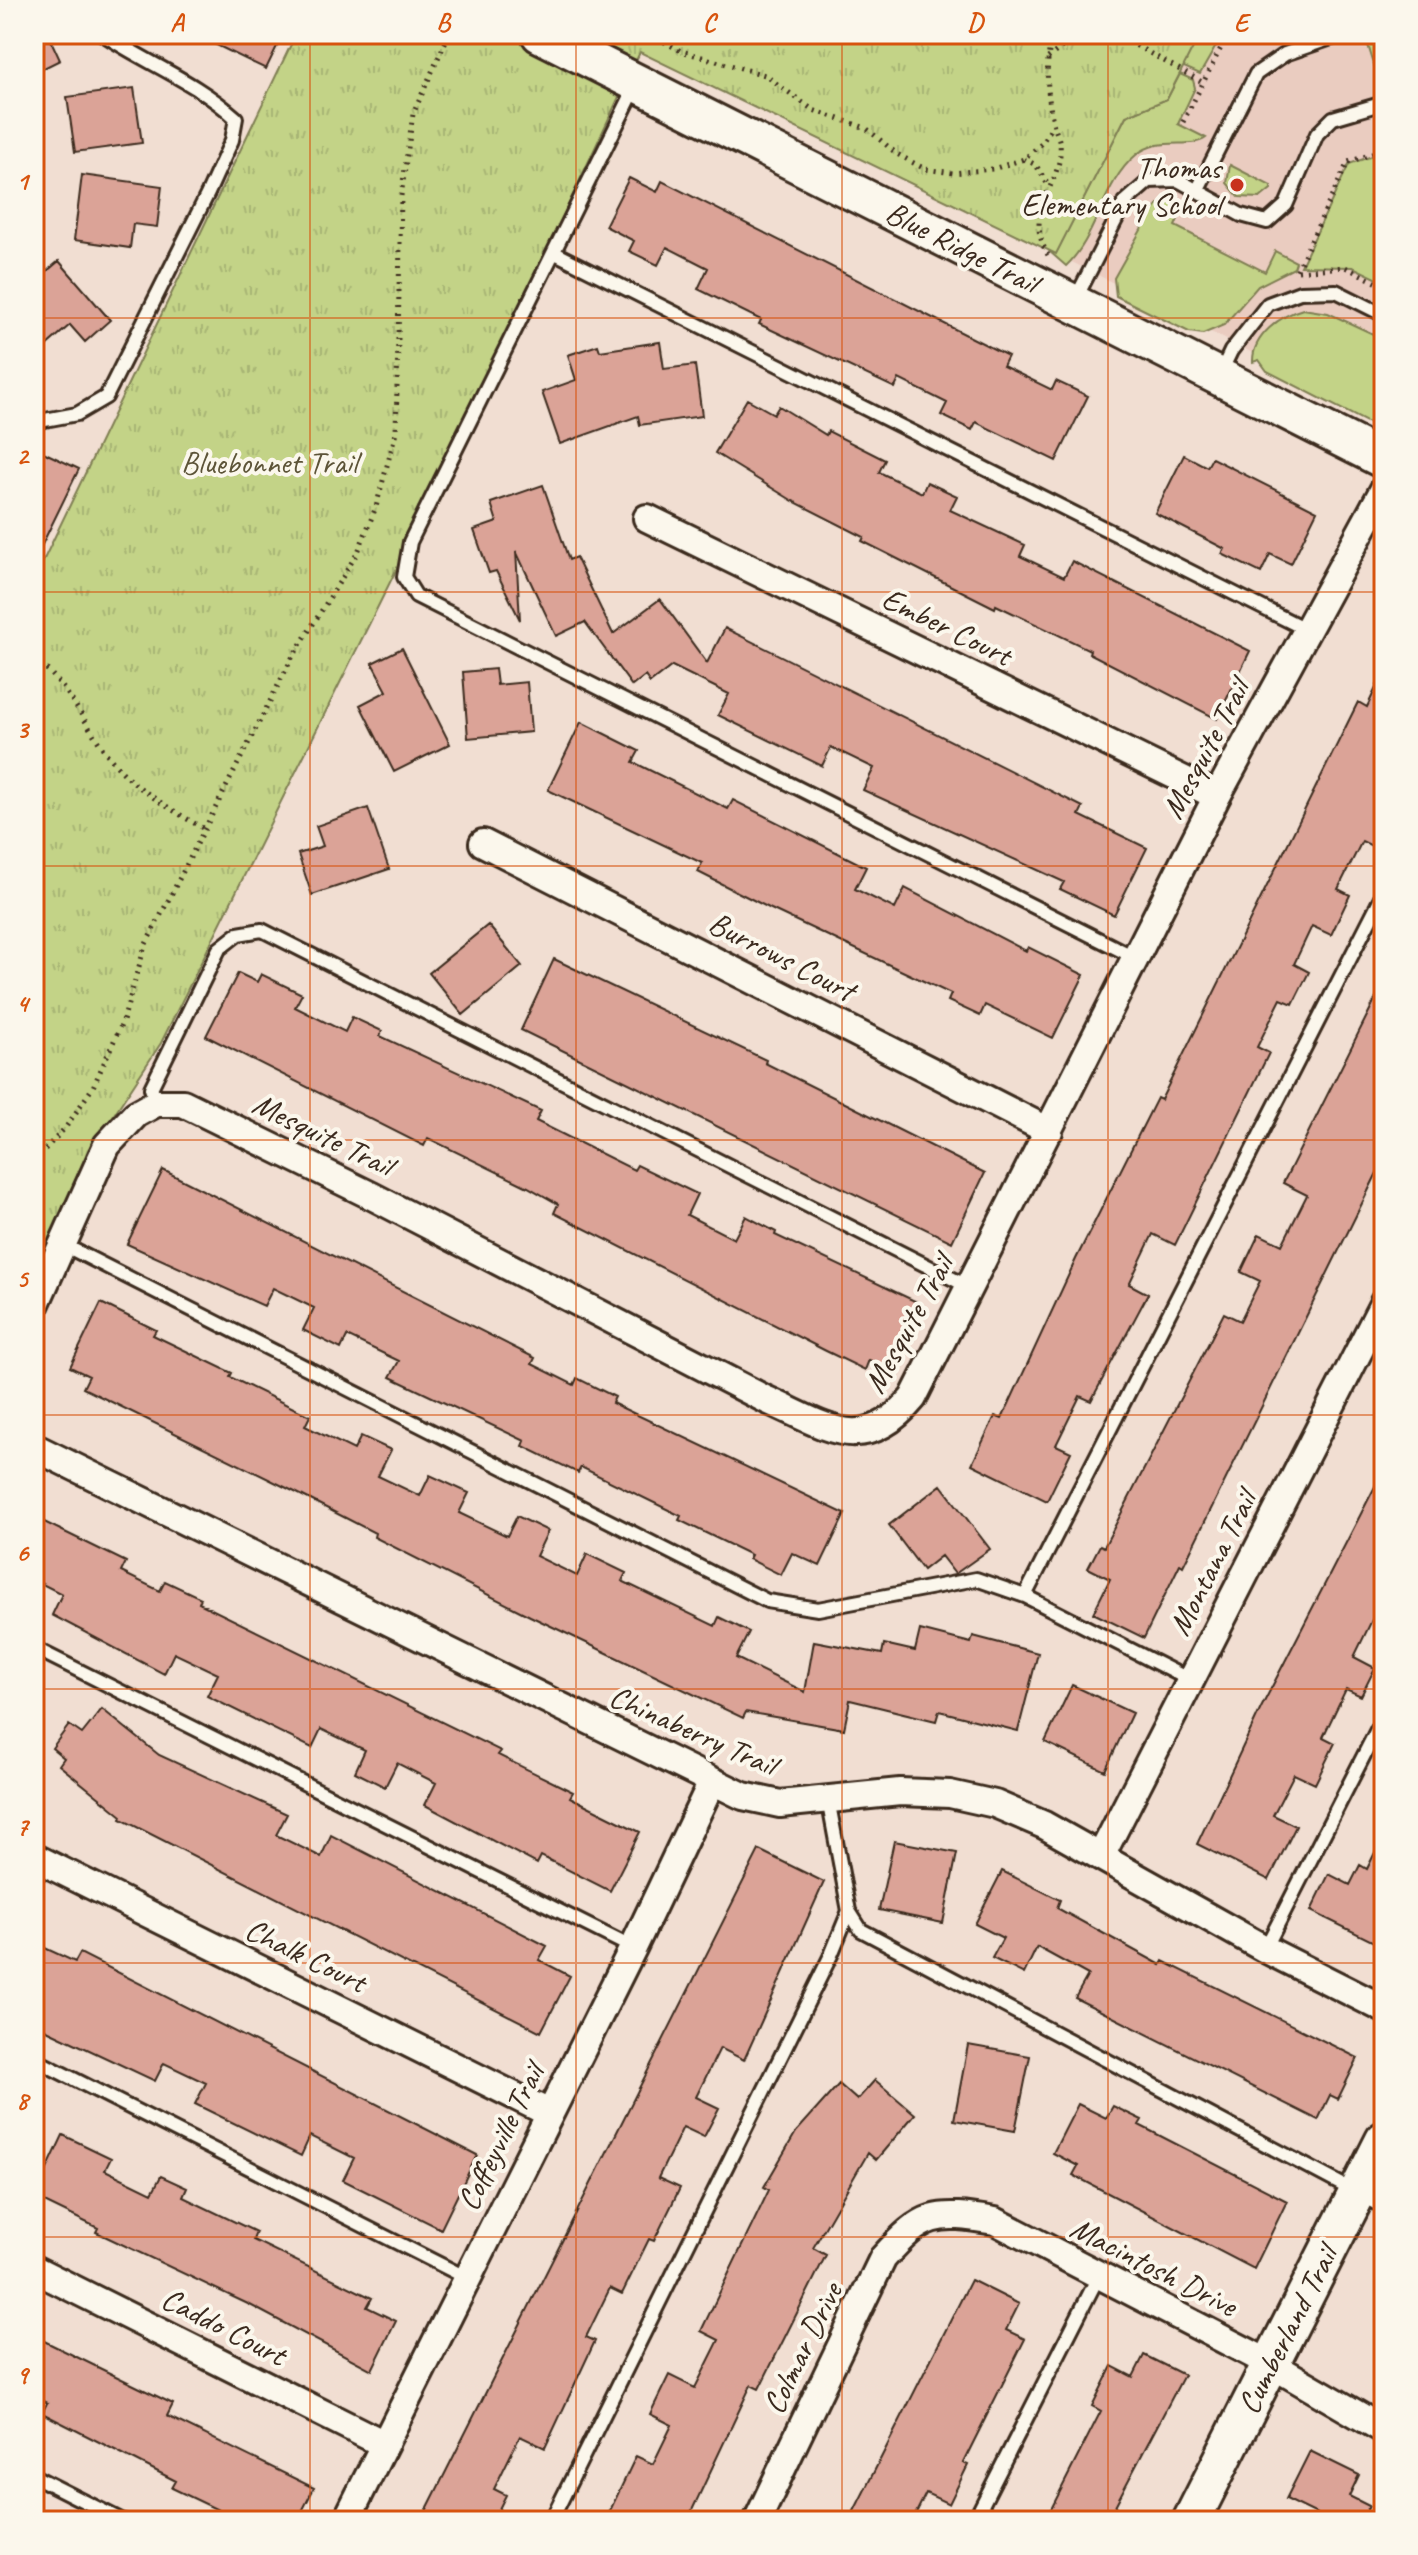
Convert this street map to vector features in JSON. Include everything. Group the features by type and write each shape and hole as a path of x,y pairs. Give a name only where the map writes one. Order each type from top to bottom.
{"street":[{"name":"Blue Ridge Trail","path":"540,34 1078,294 1218,377 1384,460"},
{"name":"Mesquite Trail","path":"156,1103 183,1103 372,1196 767,1400 833,1429 856,1433 880,1429 897,1417 913,1398 1217,796 1384,489"},
{"name":"Ember Court","path":"647,518 1217,796"},
{"name":"Burrows Court","path":"483,843 1049,1131"},
{"path":"34,1308 107,1145 136,1114 156,1103"},
{"name":"Montana Trail","path":"1101,1856 1384,1302"},
{"name":"Chinaberry Trail","path":"34,1447 743,1796 780,1804 900,1792 950,1794 1007,1809 1101,1856 1265,1949 1384,2009"},
{"name":"Coffeyville Trail","path":"346,2521 633,1948 712,1782"},
{"name":"Chalk Court","path":"34,1857 549,2113"},
{"name":"Cumberland Trail","path":"1191,2521 1269,2363 1371,2200 1384,2140"},
{"name":"Macintosh Drive","path":"927,2218 961,2215 995,2221 1269,2363 1384,2430"},
{"name":"Colmar Drive","path":"757,2521 883,2258 909,2229 927,2218"},
{"name":"Caddo Court","path":"34,2269 384,2444"}],"lane":[{"path":"34,422 77,414 106,397 208,193 232,140 236,118 205,90 131,53 103,34"},
{"path":"1197,191 1256,74 1285,54 1343,34"},
{"path":"638,83 410,542 404,577 416,596 1136,958"},
{"path":"1078,294 1125,202 1149,181 1178,180 1241,215 1267,222 1286,205 1317,134 1333,118 1384,103"},
{"path":"555,253 1307,630"},
{"path":"1218,377 1231,351 1268,304 1300,292 1336,291 1384,315"},
{"path":"1025,1596 1384,892"},
{"path":"156,1103 151,1088 219,949 238,934 262,930 969,1287"},
{"path":"62,1244 767,1601 818,1609 976,1579 1025,1596 1190,1680"},
{"path":"34,1648 633,1948"},
{"path":"1265,1949 1384,1716"},
{"path":"828,1799 849,1911 861,1930 1371,2200"},
{"path":"551,2521 831,1955 849,1911"},
{"path":"34,2059 469,2279"},
{"path":"974,2521 1098,2277"},
{"path":"34,2476 123,2521"}],"path":[{"path":"34,1161 66,1127 93,1087 123,1021 145,946 292,658 358,552 376,507 396,432 401,196 413,114 449,34"},
{"path":"650,34 681,51 765,75 813,110 866,128 897,154 925,169 953,173 993,169 1024,159 1041,144 1054,125"},
{"path":"1053,34 1048,58 1054,125 1060,144 1057,170 1048,186 1038,237 1054,265 1078,294"},
{"path":"1048,58 1072,39 1087,34"},
{"path":"1115,34 1202,82"},
{"path":"1183,122 1228,34"},
{"path":"1296,271 1348,162 1384,150"},
{"path":"1024,159 1036,165 1048,186"},
{"path":"1287,274 1345,267 1384,286"},
{"path":"34,659 79,706 110,759 150,796 204,829"}],"shaded area":[{"name":"Thomas Elementary School","path":"1200,34 1384,34 1384,419 1056,254 1126,116 1167,99"}],"green space":[{"name":"Bluebonnet Trail","path":"296,34 1200,34 1167,99 1126,116 1056,254 640,52 410,542 161,1043 107,1125 34,1284 34,580"},
{"path":"1190,34 1223,34 1200,74 1177,64"},
{"path":"1367,42 1384,42 1382,90"},
{"path":"1180,74 1193,80 1195,88 1178,124 1206,138 1192,143 1155,146 1136,155 1115,180 1086,240 1066,266 1049,251 1056,253 1126,116 1167,99"},
{"path":"1384,152 1384,282 1353,267 1301,266 1349,164"},
{"path":"1230,165 1271,186 1271,189 1260,198 1239,197 1227,183"},
{"path":"1174,201 1184,206 1175,226 1265,272 1275,251 1296,262 1294,268 1258,286 1224,325 1203,334 1189,332 1116,296 1114,278 1150,214 1159,204"},
{"path":"1303,309 1328,313 1384,339 1384,358 1376,364 1384,369 1382,430 1267,371 1259,360 1253,362 1257,344 1269,328"}],"building":[{"path":"34,34 48,34 60,60 34,73"},
{"path":"194,34 283,34 266,69"},
{"path":"134,88 142,143 75,152 67,97"},
{"path":"82,175 162,186 157,227 133,224 130,248 74,240"},
{"path":"629,178 657,192 662,181 1008,356 1003,366 1052,390 1056,381 1088,396 1056,461 976,422 972,430 941,415 947,403 899,379 895,388 759,324 761,320 698,289 708,268 667,247 658,265 629,251 634,241 605,226"},
{"path":"59,261 110,320 85,342 70,325 46,346 34,332 34,282"},
{"path":"660,342 664,369 695,365 702,416 640,425 638,416 560,444 542,392 576,380 568,355 598,345 600,351"},
{"path":"747,399 774,414 779,406 826,435 828,431 885,460 879,472 922,493 927,482 957,496 950,510 1025,545 1020,556 1064,577 1072,561 1250,651 1217,719 1089,653 1090,650 996,605 995,608 862,541 864,537 793,501 715,453"},
{"path":"41,451 79,469 34,561 34,466"},
{"path":"1184,455 1207,467 1212,458 1317,511 1291,564 1270,554 1261,573 1222,554 1225,549 1155,513"},
{"path":"543,485 569,560 576,557 613,634 660,599 707,663 725,628 1083,807 1079,815 1147,848 1114,915 1060,889 1064,882 863,790 874,768 831,747 822,766 718,715 729,694 672,666 650,683 645,676 632,686 585,622 556,636 516,551 520,620 496,571 489,573 474,530 497,522 491,503"},
{"path":"402,648 450,744 394,772 360,705 387,691 372,663"},
{"path":"495,669 497,685 527,682 531,732 468,738 463,672"},
{"path":"1384,671 1384,832 1376,848 1362,841 1338,889 1350,895 1331,935 1312,926 1294,964 1309,972 1293,1004 1281,999 1257,1047 1269,1053 1175,1245 1153,1234 1129,1284 1148,1294 1091,1401 1080,1396 1056,1445 1071,1452 1047,1501 972,1464 995,1416 1002,1419 1076,1259 1157,1098 1161,1100 1358,702 1367,707"},
{"path":"581,722 639,751 633,762 728,809 733,800 866,867 855,889 895,909 905,888 1026,951 1028,947 1084,975 1053,1038 985,1005 980,1016 948,1001 951,994 771,909 698,872 702,863 548,790"},
{"path":"368,808 389,869 312,895 298,854 323,846 316,826"},
{"path":"488,925 522,966 463,1015 429,973"},
{"path":"554,959 766,1060 765,1063 985,1173 952,1242 521,1030"},
{"path":"238,973 257,982 261,974 302,994 295,1007 345,1032 352,1017 382,1031 380,1036 541,1111 536,1121 634,1170 637,1165 697,1194 687,1215 734,1239 746,1216 776,1232 775,1235 919,1303 887,1369 869,1360 865,1370 826,1351 554,1213 558,1204 528,1187 428,1138 424,1146 206,1036"},
{"path":"1384,982 1384,1177 1377,1173 1183,1566 1180,1564 1144,1638 1093,1613 1110,1579 1088,1568 1100,1545 1104,1547 1224,1313 1240,1321 1260,1281 1241,1272 1259,1234 1282,1245 1307,1195 1283,1183"},
{"path":"163,1170 535,1358 532,1364 574,1385 577,1378 615,1397 612,1403 845,1514 820,1566 792,1553 781,1575 749,1559 751,1555 679,1520 681,1516 581,1467 578,1473 523,1446 525,1441 390,1377 399,1361 347,1336 341,1349 303,1330 314,1308 273,1288 264,1306 127,1244"},
{"path":"101,1303 156,1330 153,1335 232,1373 230,1377 310,1416 305,1426 354,1450 361,1436 391,1450 378,1476 420,1496 430,1475 469,1493 459,1513 507,1536 517,1516 548,1531 536,1556 577,1576 587,1554 626,1573 622,1581 715,1626 719,1617 749,1632 736,1658 805,1692 814,1641 882,1654 884,1644 915,1651 920,1630 971,1643 973,1636 1038,1653 1018,1731 939,1711 936,1721 850,1700 844,1729 746,1712 743,1718 530,1616 374,1537 375,1533 297,1493 83,1388 89,1376 70,1367"},
{"path":"1384,1469 1384,1625 1372,1620 1354,1657 1375,1668 1361,1696 1346,1689 1323,1737 1335,1743 1315,1784 1294,1774 1273,1815 1296,1826 1269,1880 1197,1844 1261,1708"},
{"path":"941,1485 990,1549 955,1574 941,1556 923,1570 889,1525"},
{"path":"34,1517 126,1562 121,1572 160,1591 165,1581 201,1598 199,1603 501,1751 498,1755 573,1792 570,1797 640,1832 610,1891 541,1856 537,1864 425,1805 436,1783 397,1763 385,1787 355,1772 365,1750 321,1729 312,1748 207,1696 218,1674 174,1653 164,1674 52,1615 62,1594 34,1580"},
{"path":"1072,1685 1132,1713 1105,1771 1045,1742"},
{"path":"102,1709 159,1755 287,1814 276,1835 321,1857 331,1835 547,1946 539,1960 570,1976 541,2032 121,1819 122,1816 59,1765 64,1758 52,1748 69,1725 82,1734"},
{"path":"1384,1834 1384,1947 1311,1911 1329,1874 1350,1885 1360,1865 1367,1869"},
{"path":"894,1841 957,1853 943,1923 879,1910"},
{"path":"759,1850 824,1882 744,2060 720,2048 696,2097 719,2108 704,2137 683,2127 658,2178 680,2188 654,2241 649,2239 622,2294 610,2288 586,2337 595,2341 545,2448 520,2436 494,2489 506,2495 493,2521 421,2521"},
{"path":"1002,1871 1060,1900 1057,1908 1161,1965 1163,1961 1358,2058 1338,2099 1330,2095 1318,2120 1075,1998 1088,1975 1037,1947 1024,1974 992,1958 1003,1938 975,1924"},
{"path":"34,1943 75,1962 80,1953 477,2155 441,2229 343,2180 354,2158 310,2136 301,2156 195,2104 206,2083 164,2063 155,2081 34,2024"},
{"path":"968,2045 1030,2056 1015,2131 954,2120"},
{"path":"875,2080 915,2114 876,2160 868,2153 813,2248 826,2255 759,2389 751,2385 687,2521 605,2521 636,2456 653,2464 672,2425 650,2414 669,2375 695,2388 719,2340 701,2331 769,2190 764,2187 796,2132 839,2084 857,2100"},
{"path":"1078,2104 1106,2118 1113,2106 1142,2120 1139,2125 1287,2201 1254,2269 1073,2175 1078,2166 1053,2153"},
{"path":"63,2135 111,2158 105,2170 152,2193 161,2176 187,2188 183,2197 256,2232 253,2240 372,2298 367,2307 396,2321 372,2370 250,2305 96,2232 98,2228 34,2197"},
{"path":"971,2280 1019,2304 1006,2330 1025,2339 963,2463 968,2465 949,2504 926,2493 912,2521 849,2521"},
{"path":"42,2340 173,2404 167,2416 314,2488 297,2521 270,2512 266,2521 241,2521 172,2488 176,2481 42,2413 47,2403 34,2397 34,2356"},
{"path":"1144,2355 1184,2375 1107,2521 1045,2521 1101,2411 1092,2406 1112,2366 1133,2377"},
{"path":"1310,2451 1359,2475 1349,2496 1369,2506 1362,2521 1331,2521 1286,2499"}],"place":[{"name":"Thomas Elementary School","path":"1237,185"}]}
